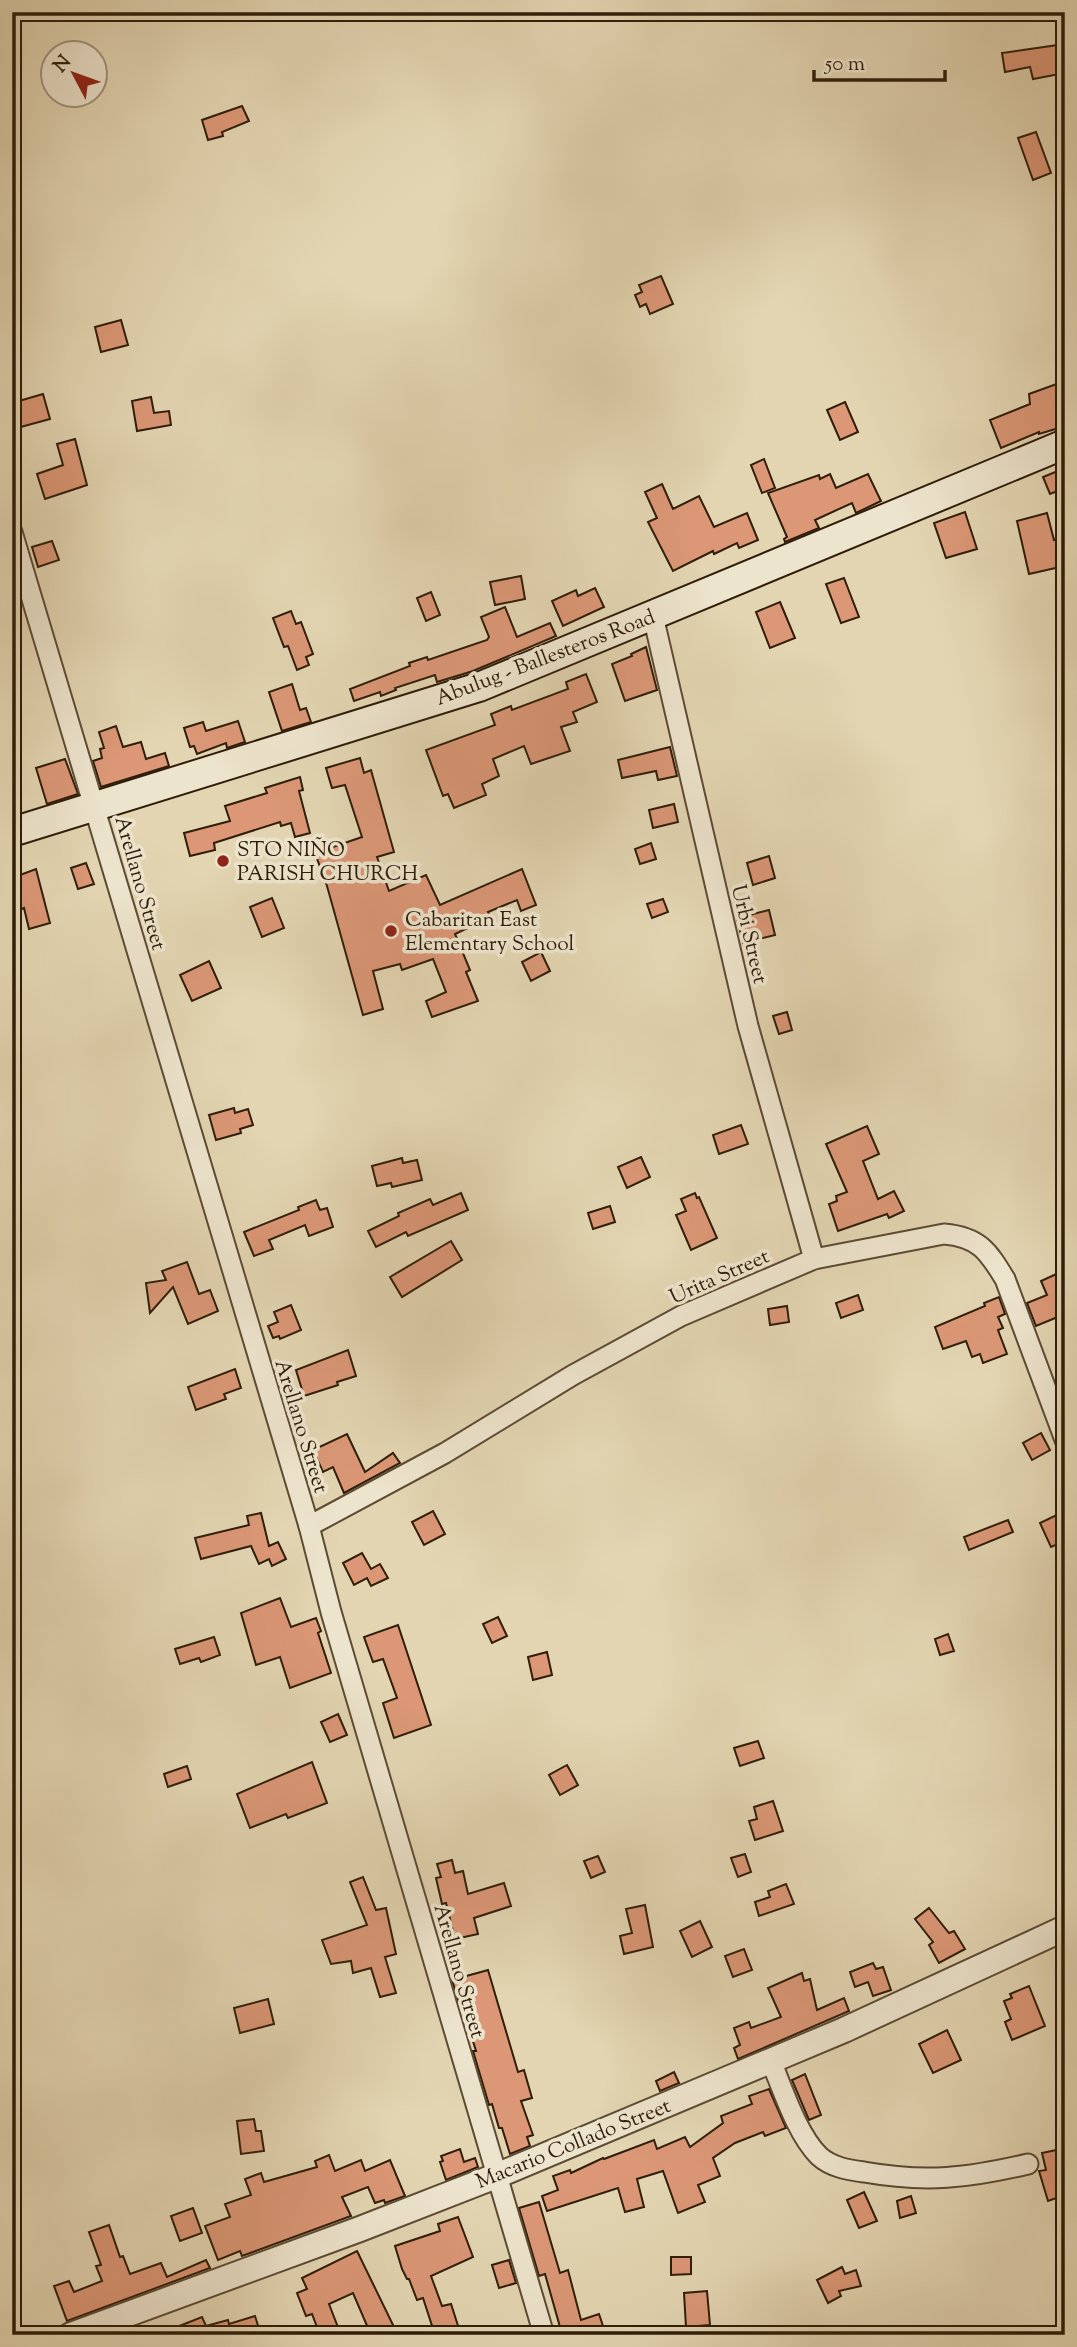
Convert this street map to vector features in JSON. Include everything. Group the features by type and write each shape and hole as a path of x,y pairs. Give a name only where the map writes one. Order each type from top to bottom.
{"main road":[{"name":"Abulug - Ballesteros Road","path":"12,832 479,687 1065,444"}],"street":[{"name":"Arellano Street","path":"12,532 309,1526 335,1625 544,2335"},
{"name":"Urbi Street","path":"653,616 748,1026 814,1259"},
{"name":"Urita Street","path":"309,1526 445,1453 573,1375 681,1316 814,1259 944,1234 964,1236 980,1244 1005,1279 1065,1440"},
{"name":"Macario Collado Street","path":"71,2335 496,2176 844,2030 1065,1928"},
{"path":"771,2061 809,2145 834,2165 892,2177 934,2180 974,2176 1028,2164"}],"building":[{"path":"1065,44 1065,73 1033,79 1030,67 1005,72 1002,53"},
{"path":"242,106 249,121 222,132 223,136 208,140 202,120"},
{"path":"1036,132 1051,173 1033,180 1018,138"},
{"path":"661,276 673,304 650,314 646,304 640,307 635,295 642,292 639,285"},
{"path":"121,320 128,345 101,352 95,327"},
{"path":"1065,381 1065,419 1060,421 1062,427 1039,432 1001,448 990,420 1030,404 1029,394"},
{"path":"43,394 50,419 17,428 12,403"},
{"path":"151,397 154,413 169,411 171,425 137,431 132,401"},
{"path":"845,402 858,432 840,440 827,410"},
{"path":"75,439 87,485 45,499 37,474 63,465 57,444"},
{"path":"764,459 775,488 762,493 751,465"},
{"path":"1065,468 1065,488 1050,494 1043,477"},
{"path":"830,474 836,488 868,474 881,501 856,513 852,503 815,520 819,528 785,542 787,537 768,493 819,475 820,479"},
{"path":"662,484 673,509 699,496 714,527 747,513 758,540 739,548 737,543 714,554 713,551 673,571 648,522 657,518 645,492"},
{"path":"965,512 977,549 946,558 934,523"},
{"path":"1047,513 1054,540 1065,538 1065,552 1057,553 1060,567 1029,574 1017,521"},
{"path":"52,541 59,560 38,567 32,547"},
{"path":"521,576 525,599 495,605 490,582"},
{"path":"844,578 859,617 841,623 826,584"},
{"path":"595,588 604,607 563,626 552,601 576,590 578,596"},
{"path":"431,592 440,615 426,621 417,598"},
{"path":"780,602 795,638 770,648 756,612"},
{"path":"505,607 517,637 550,623 556,636 473,671 437,682 435,675 395,688 396,690 381,696 380,692 354,701 350,689 410,666 409,663 427,657 428,660 487,640 489,637 481,617"},
{"path":"291,611 296,624 301,622 313,654 306,657 309,665 297,670 288,646 284,647 273,618"},
{"path":"646,647 657,690 625,701 612,664"},
{"path":"586,674 597,702 573,712 577,722 561,727 570,751 531,764 524,746 493,759 499,776 482,784 486,795 454,808 448,794 443,796 426,750 495,725 491,714 511,706 512,710 568,689 566,682"},
{"path":"292,684 300,710 306,708 311,722 282,731 269,692"},
{"path":"238,721 245,742 227,748 226,743 197,754 194,746 190,747 184,728 203,722 206,731"},
{"path":"116,726 123,747 141,742 146,759 165,753 169,766 101,787 93,761 102,758 100,749 104,748 99,732"},
{"path":"670,747 677,776 658,780 656,771 622,778 618,760"},
{"path":"360,758 364,773 371,770 394,852 377,857 389,891 426,875 440,905 522,869 536,905 521,911 517,900 488,912 491,917 455,934 470,970 466,972 478,1001 432,1017 426,1001 446,992 433,959 402,970 400,964 373,971 383,1009 363,1015 327,886 315,853 362,837 345,785 332,788 326,768"},
{"path":"65,759 78,794 47,804 36,768"},
{"path":"300,777 303,790 299,791 310,833 295,837 291,823 281,826 280,822 214,843 215,850 190,856 184,833 230,821 225,806 267,793 265,788"},
{"path":"674,804 678,822 653,828 649,810"},
{"path":"651,843 656,859 640,864 635,849"},
{"path":"769,856 775,878 753,885 747,863"},
{"path":"86,863 94,884 78,889 71,868"},
{"path":"36,869 50,923 29,929 24,908 12,913 12,878"},
{"path":"272,898 284,928 262,937 250,907"},
{"path":"663,899 668,912 652,918 647,904"},
{"path":"769,910 775,935 743,943 737,918"},
{"path":"541,952 550,971 531,981 522,962"},
{"path":"209,961 221,988 192,1001 180,975"},
{"path":"787,1012 792,1030 779,1034 773,1016"},
{"path":"234,1108 235,1113 248,1109 253,1125 240,1129 241,1133 216,1140 209,1115"},
{"path":"741,1125 748,1144 719,1154 713,1135"},
{"path":"867,1126 879,1154 863,1161 878,1199 894,1191 904,1211 889,1218 887,1214 838,1231 829,1204 837,1201 836,1196 847,1192 826,1144"},
{"path":"641,1157 650,1177 627,1188 618,1167"},
{"path":"402,1158 403,1163 417,1160 422,1180 392,1187 391,1183 377,1186 372,1166"},
{"path":"461,1193 468,1210 408,1236 406,1232 376,1247 368,1231 399,1216 398,1213 430,1199 433,1205"},
{"path":"695,1193 717,1238 691,1250 676,1215 686,1211 681,1199"},
{"path":"316,1200 320,1210 327,1208 333,1227 309,1236 305,1225 269,1240 273,1249 254,1256 244,1232 299,1210 298,1207"},
{"path":"610,1206 615,1222 593,1229 588,1213"},
{"path":"451,1241 462,1260 402,1297 390,1277"},
{"path":"187,1262 199,1294 210,1290 218,1311 188,1324 173,1287 150,1313 146,1283 166,1280 162,1271"},
{"path":"1065,1270 1065,1314 1036,1326 1027,1303 1047,1295 1041,1281"},
{"path":"858,1295 863,1310 841,1318 836,1303"},
{"path":"999,1297 1005,1314 998,1317 1003,1328 998,1330 1007,1354 983,1363 980,1354 972,1357 966,1341 943,1349 935,1327 985,1306 984,1303"},
{"path":"291,1305 301,1330 280,1339 279,1336 273,1338 268,1326 278,1322 274,1312"},
{"path":"787,1306 789,1322 770,1325 768,1309"},
{"path":"348,1350 356,1376 304,1396 296,1370"},
{"path":"235,1369 241,1388 224,1394 226,1399 196,1410 188,1387"},
{"path":"1041,1433 1050,1450 1032,1460 1023,1443"},
{"path":"347,1434 365,1472 393,1453 400,1463 344,1493 333,1467 323,1472 313,1450"},
{"path":"433,1511 445,1534 424,1545 412,1522"},
{"path":"1065,1511 1065,1541 1051,1547 1040,1523"},
{"path":"261,1513 269,1546 278,1542 286,1559 272,1566 269,1559 259,1564 251,1546 201,1559 195,1538 249,1525 247,1516"},
{"path":"1008,1520 1013,1532 969,1550 964,1537"},
{"path":"362,1553 371,1569 380,1564 388,1578 371,1586 367,1578 354,1585 343,1563"},
{"path":"280,1598 291,1627 316,1618 331,1673 290,1688 280,1657 256,1665 241,1613"},
{"path":"498,1617 507,1636 492,1643 483,1624"},
{"path":"398,1625 431,1725 394,1738 383,1703 397,1698 383,1659 373,1662 364,1637"},
{"path":"948,1634 954,1651 940,1655 935,1639"},
{"path":"214,1637 220,1655 201,1662 199,1658 180,1664 175,1649"},
{"path":"547,1652 552,1675 533,1680 528,1657"},
{"path":"338,1714 347,1735 330,1742 321,1722"},
{"path":"758,1741 764,1758 740,1766 734,1748"},
{"path":"312,1762 327,1803 288,1818 286,1814 250,1828 237,1794"},
{"path":"567,1765 578,1785 560,1795 549,1775"},
{"path":"187,1766 191,1779 168,1787 164,1774"},
{"path":"773,1801 783,1831 755,1840 749,1821 757,1819 754,1807"},
{"path":"745,1854 751,1872 738,1877 731,1858"},
{"path":"598,1856 605,1872 591,1878 584,1861"},
{"path":"452,1860 455,1873 463,1871 468,1894 504,1883 511,1906 474,1918 478,1934 455,1939 446,1903 442,1904 436,1878 441,1877 437,1864"},
{"path":"363,1877 376,1910 386,1908 396,1954 385,1957 396,1993 380,1997 371,1968 353,1973 351,1961 331,1964 322,1940 367,1925 350,1882"},
{"path":"786,1884 794,1904 759,1916 755,1902 770,1897 768,1891"},
{"path":"645,1905 653,1947 624,1954 620,1936 632,1933 626,1909"},
{"path":"929,1908 949,1933 954,1931 965,1949 939,1963 929,1945 933,1942 915,1919"},
{"path":"700,1921 712,1947 692,1957 680,1931"},
{"path":"744,1949 752,1970 733,1977 725,1956"},
{"path":"873,1963 876,1969 883,1967 891,1990 873,1996 868,1982 855,1987 850,1972"},
{"path":"488,1970 518,2072 524,2070 532,2098 521,2101 533,2135 527,2137 530,2146 510,2154 492,2104 489,2105 473,2051 476,2051 452,1980"},
{"path":"802,1973 804,1981 810,1979 817,2010 844,1998 849,2011 738,2059 734,2048 740,2045 734,2028 749,2022 751,2028 781,2017 768,1988"},
{"path":"1029,1986 1045,2026 1012,2040 1005,2022 1011,2019 1004,2001 1012,1998 1010,1994"},
{"path":"268,1999 274,2024 240,2033 234,2008"},
{"path":"947,2030 961,2060 933,2073 919,2044"},
{"path":"674,2072 679,2083 660,2091 656,2081"},
{"path":"805,2074 821,2115 809,2120 792,2080"},
{"path":"769,2089 786,2128 765,2136 763,2132 735,2143 713,2158 720,2176 698,2185 705,2202 678,2213 663,2171 637,2179 644,2207 625,2212 618,2188 547,2211 542,2196 558,2190 553,2176 570,2170 571,2173 603,2158 654,2140 657,2149 685,2137 690,2147 723,2123 721,2116 752,2104 749,2096"},
{"path":"254,2119 256,2131 261,2131 264,2151 241,2154 237,2121"},
{"path":"460,2149 464,2162 475,2158 478,2167 446,2180 440,2162 443,2161 441,2156"},
{"path":"1061,2149 1064,2162 1058,2164 1065,2184 1065,2195 1048,2201 1039,2171 1046,2170 1042,2153"},
{"path":"329,2155 335,2171 361,2160 365,2171 390,2160 405,2196 385,2203 384,2200 375,2203 368,2187 342,2197 351,2216 242,2256 240,2251 218,2260 205,2226 230,2217 225,2204 251,2195 245,2179 261,2173 264,2182 317,2167 315,2161"},
{"path":"864,2192 877,2221 859,2228 847,2200"},
{"path":"911,2196 916,2213 900,2218 897,2201"},
{"path":"539,2202 560,2273 568,2270 581,2320 599,2314 606,2335 556,2335 555,2329 560,2327 545,2274 539,2276 519,2208"},
{"path":"193,2208 202,2233 180,2241 171,2216"},
{"path":"458,2217 473,2257 431,2276 442,2306 451,2304 461,2335 435,2335 423,2298 417,2300 402,2269 395,2246 440,2231 438,2224"},
{"path":"109,2225 120,2257 123,2256 130,2274 161,2263 167,2277 206,2260 210,2268 67,2321 54,2286 69,2281 74,2292 102,2281 96,2266 101,2265 89,2232"},
{"path":"357,2251 394,2327 371,2335 353,2293 329,2304 341,2335 320,2335 312,2314 306,2316 297,2293 307,2289 302,2278"},
{"path":"671,2257 691,2257 691,2274 671,2275"},
{"path":"509,2260 516,2283 499,2288 492,2265"},
{"path":"842,2267 845,2274 856,2270 861,2286 839,2291 841,2296 828,2303 817,2280"},
{"path":"707,2291 710,2325 686,2327 684,2293"},
{"path":"255,2316 261,2335 159,2334 202,2317 206,2326 228,2320 229,2324"}],"place":[{"name":"STO NIÑO PARISH CHURCH","path":"223,861"},
{"name":"Cabaritan East Elementary School","path":"391,931"}]}
